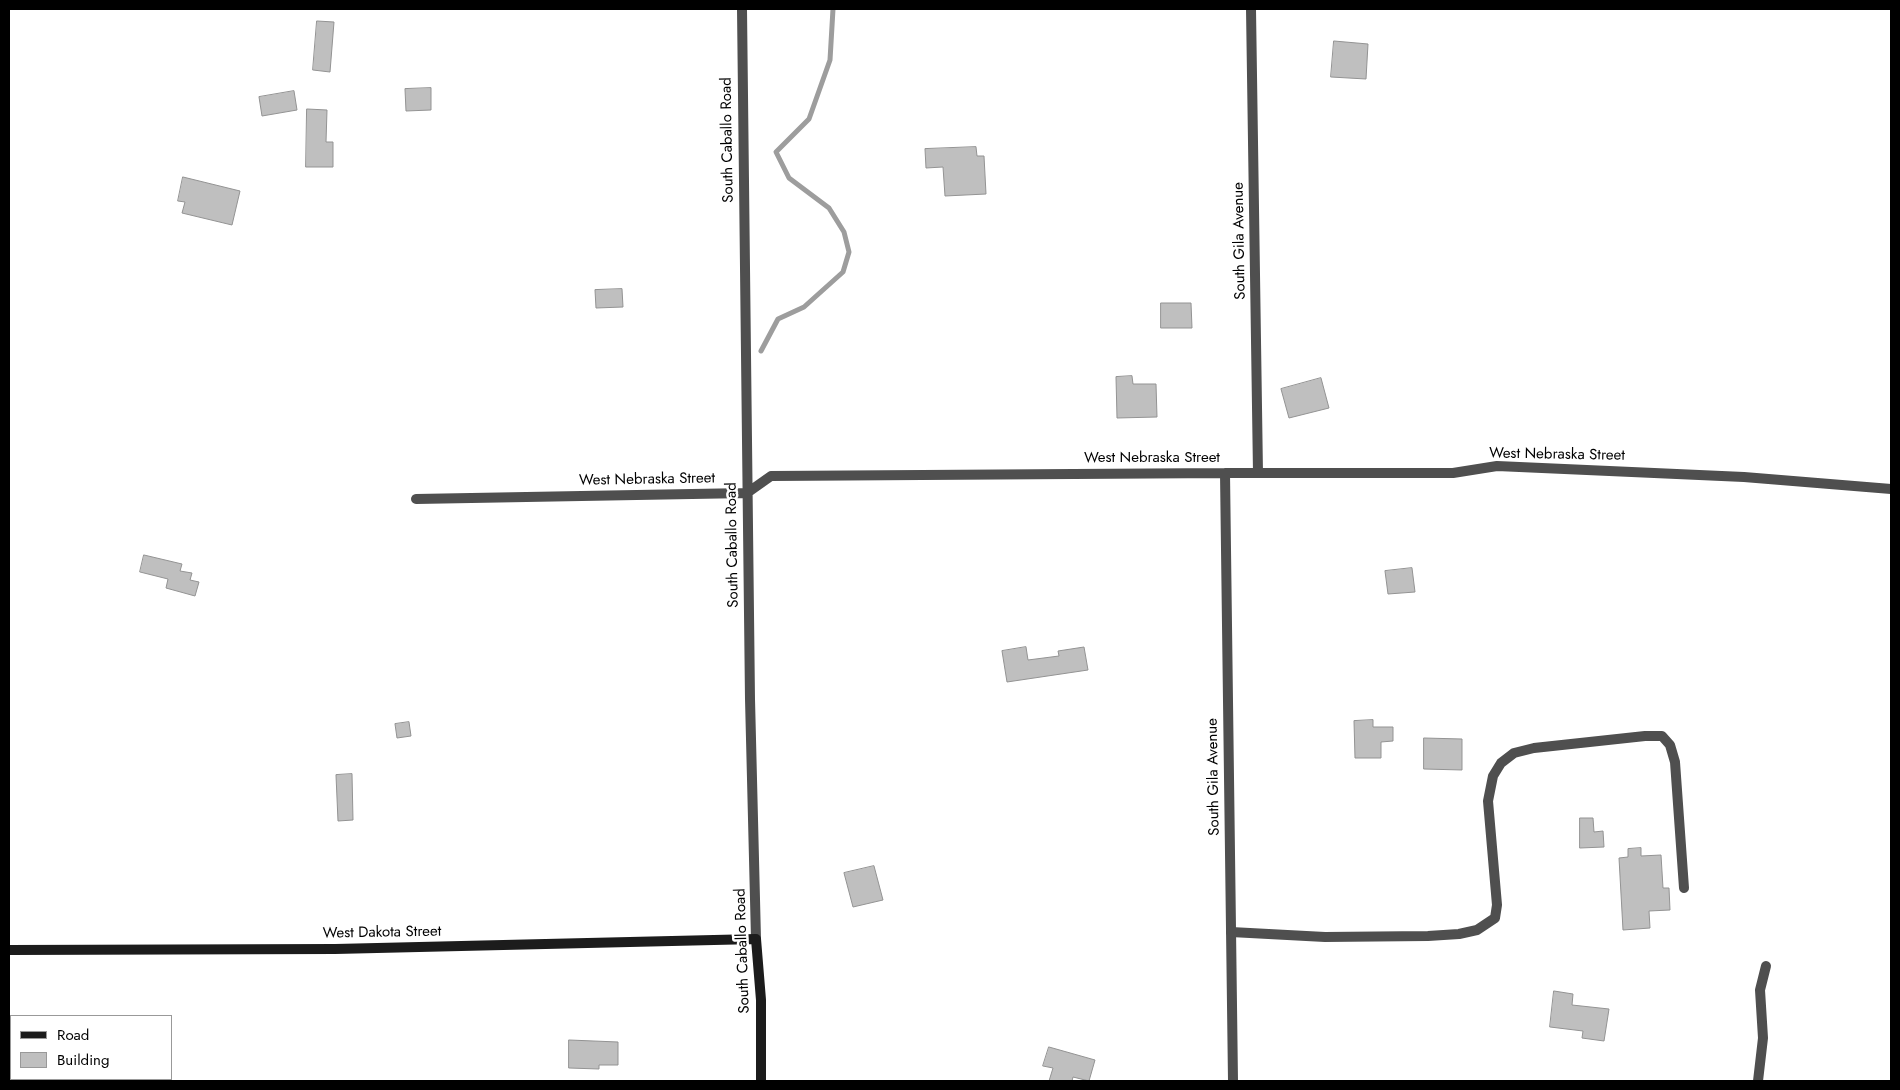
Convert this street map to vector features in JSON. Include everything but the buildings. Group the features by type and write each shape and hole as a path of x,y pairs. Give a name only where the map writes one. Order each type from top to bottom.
{"street":[{"name":"South Caballo Road","path":"742,9 747,493 756,939 760,1000 761,1081"},
{"name":"South Gila Avenue","path":"1251,9 1258,472"},
{"name":"West Nebraska Street","path":"416,499 747,493 771,476 1225,472 1453,473 1497,466 1744,477 1891,490"},
{"name":"South Gila Avenue","path":"1225,472 1233,1081"},
{"path":"1231,932 1325,937 1419,936 1459,934 1477,930 1495,918 1497,905 1488,802 1493,776 1501,763 1514,754 1534,748 1645,736 1662,736 1670,745 1675,762 1684,888"},
{"name":"West Dakota Street","path":"9,950 335,949 756,939"},
{"path":"1758,1081 1763,1038 1760,990 1766,966"}],"waterway":[{"path":"761,351 778,319 804,307 843,272 849,252 844,232 829,208 789,178 776,152 809,119 830,60 833,9"}]}
